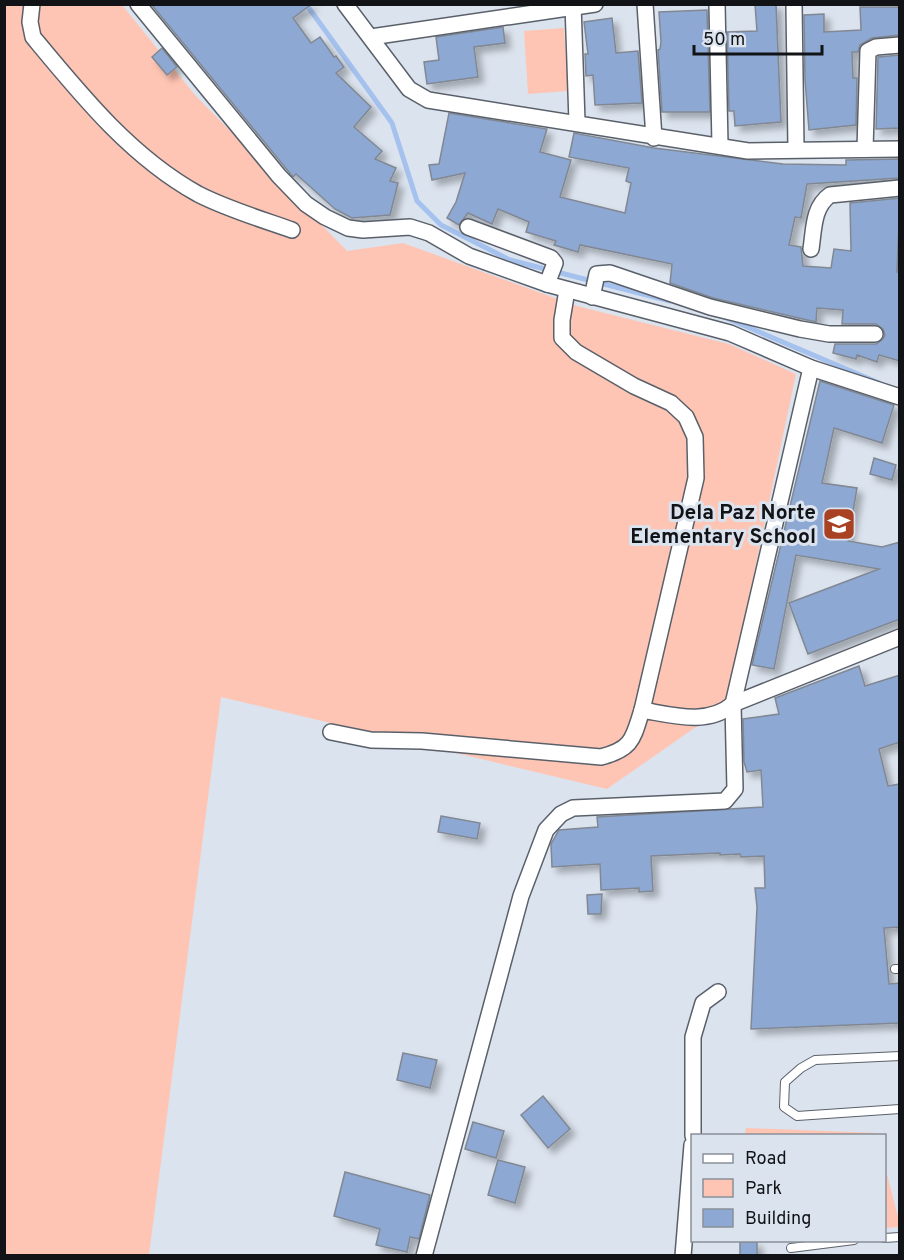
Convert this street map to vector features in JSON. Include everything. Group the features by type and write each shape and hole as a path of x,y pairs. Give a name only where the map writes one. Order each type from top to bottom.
{"street":[{"path":"32,4 30,22 33,37 118,134 167,176 200,195 292,230"},
{"path":"138,4 237,128 306,204 348,228 372,230 410,227 429,233 469,256 495,251 546,255 555,262 550,277"},
{"path":"345,4 409,89 428,100 577,122 654,138 720,145 748,151 900,149"},
{"path":"370,37 595,4"},
{"path":"645,4 654,138"},
{"path":"717,4 720,145"},
{"path":"794,4 796,149"},
{"path":"573,6 577,122"},
{"path":"865,149 868,51 876,47 900,45"},
{"path":"811,249 817,212 822,201 830,195 900,188"},
{"path":"468,227 495,251 550,277 567,290 592,293 730,333 811,368 900,397"},
{"path":"592,293 597,274 610,273 710,307 800,329 829,334 875,334"},
{"path":"331,732 371,740 422,741 602,757 623,750 632,742 642,710 696,478 695,437 686,417 671,403 634,386 576,352 562,338 562,320 567,290"},
{"path":"424,1256 521,896 546,830 561,814 573,808 724,801 735,789 733,704 811,368"},
{"path":"642,710 705,717 721,715 733,704 900,637"},
{"path":"693,1134 693,1037 703,1003 718,992"},
{"path":"683,1256 691,1167"}],"lane":[{"path":"900,1056 815,1060 801,1068 785,1082 784,1107 797,1116 900,1109"},
{"path":"791,1248 838,1242"}],"green space":[{"path":"5,5 122,5 195,95 347,251 403,243 577,306 729,344 796,374 726,706 607,789 221,697 149,1255 5,1256"},
{"path":"564,28 568,91 528,94 524,31"},
{"path":"746,1128 878,1134 745,1134"},
{"path":"886,1171 899,1221 899,1227 886,1228"}],"building":[{"path":"151,4 312,4 293,18 311,43 320,37 344,67 336,73 371,107 354,127 382,151 375,159 396,168 390,181 398,183 390,215 352,218 335,209 296,174 293,177"},
{"path":"755,4 776,4 781,122 735,126 734,111 729,111 727,32 757,31"},
{"path":"860,7 900,7 900,35 872,38 860,45 858,52 852,52 853,78 857,78 856,125 809,130 805,80 804,15 824,14 824,32 861,30"},
{"path":"707,10 710,112 662,112 658,50 661,42 659,12"},
{"path":"612,18 616,53 638,51 642,103 595,105 593,75 586,76 585,54 588,54 584,22"},
{"path":"503,27 505,43 474,47 478,77 427,84 424,62 439,60 436,37"},
{"path":"162,48 177,67 167,75 152,57"},
{"path":"900,55 900,128 876,129 878,57"},
{"path":"449,113 547,129 540,152 571,160 560,197 625,213 631,183 626,181 629,168 569,157 574,133 654,148 783,164 846,165 846,160 900,159 900,178 807,184 801,218 795,217 789,245 801,247 803,266 831,268 834,249 851,251 850,203 900,198 897,272 900,272 900,361 879,355 877,362 857,355 856,359 833,353 835,344 876,344 885,335 883,329 876,324 842,324 843,310 817,308 816,322 713,298 670,283 672,264 580,245 578,252 554,245 556,241 526,232 529,222 498,209 492,224 468,213 459,225 447,218 456,202 465,173 432,180 429,165 439,164"},
{"path":"820,381 894,405 882,443 834,428 822,483 857,488 848,541 882,547 900,542 900,619 808,654 789,603 879,569 796,555 774,669 752,665"},
{"path":"874,458 896,465 892,480 870,474"},
{"path":"859,666 865,686 900,675 900,742 879,749 888,786 900,784 900,927 884,928 889,984 900,983 900,1023 751,1029 757,907 755,888 765,888 764,856 741,857 740,854 720,855 720,853 651,856 653,891 639,892 639,888 601,890 600,864 552,867 551,844 559,830 598,827 597,817 763,807 761,770 747,772 744,762 743,719 779,714 775,698"},
{"path":"441,816 480,823 477,839 438,832"},
{"path":"602,894 601,914 588,914 587,895"},
{"path":"403,1053 437,1060 430,1088 397,1080"},
{"path":"543,1096 570,1129 548,1148 521,1115"},
{"path":"473,1122 504,1131 496,1158 465,1149"},
{"path":"498,1160 525,1167 515,1203 488,1195"},
{"path":"345,1172 430,1195 419,1239 410,1237 407,1252 376,1245 380,1229 334,1216"},
{"path":"740,1242 757,1242 757,1256 740,1256"}],"waterway":[{"path":"306,4 392,123 417,201 441,225 510,260 670,301"},
{"path":"724,317 879,383"}],"place":[{"name":"Dela Paz Norte Elementary School","path":"839,524"}]}
